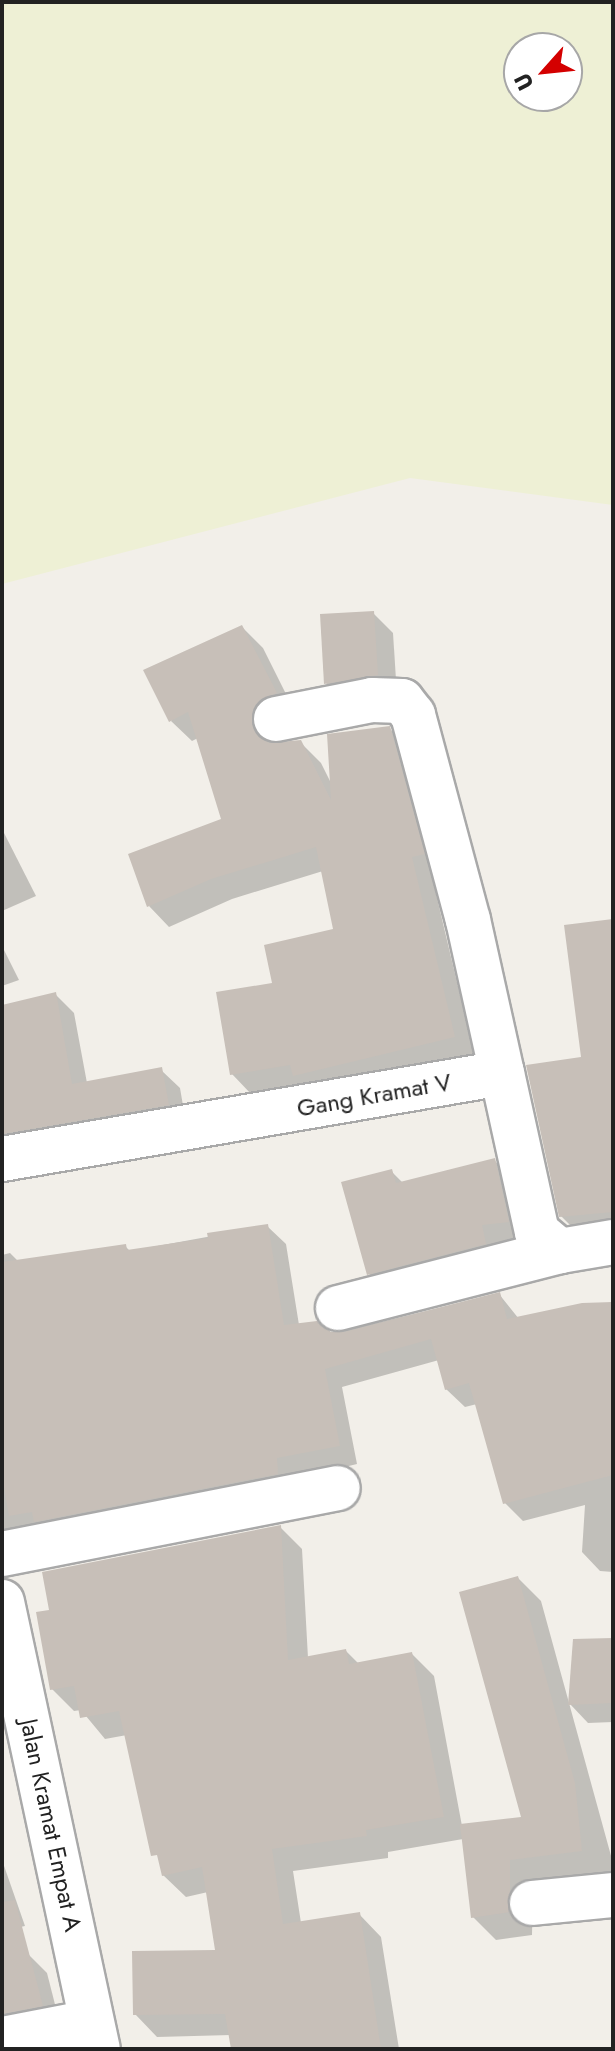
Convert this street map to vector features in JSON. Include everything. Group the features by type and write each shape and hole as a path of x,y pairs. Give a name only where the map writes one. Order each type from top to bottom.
{"street":[{"path":"276,719 372,700 402,701 413,715 468,920 529,1213 537,1232 560,1251"},
{"name":"Gang Kramat V","path":"2,1159 502,1073"},
{"path":"338,1308 560,1251 613,1242"},
{"path":"2,1554 338,1488"},
{"name":"Jalan Kramat Empat A","path":"2,1602 94,2036"},
{"path":"532,1903 613,1895"},
{"path":"2,2039 94,2036"}],"green space":[{"path":"2,2 613,2 613,505 410,478 2,584"}],"building":[{"path":"374,611 378,675 324,684 320,614"},
{"path":"242,625 277,693 260,700 253,710 257,735 269,743 301,740 331,800 327,734 390,726 425,854 412,857 455,1037 293,1076 290,1065 230,1075 216,992 272,983 264,945 333,929 316,847 211,879 147,907 128,854 221,819 188,712 169,722 143,670"},
{"path":"613,919 613,1212 559,1217 526,1065 581,1057 564,925"},
{"path":"56,992 72,1084 162,1067 169,1105 2,1134 2,1005"},
{"path":"495,1158 509,1222 482,1225 486,1244 367,1275 341,1182 392,1169 396,1183"},
{"path":"268,1224 284,1325 317,1321 331,1332 344,1332 500,1292 507,1319 582,1303 613,1302 613,1475 503,1504 469,1383 445,1390 431,1339 325,1369 340,1446 277,1458 278,1474 34,1522 32,1512 9,1516 2,1476 2,1262 126,1244 127,1250 208,1238 207,1233"},
{"path":"281,1525 288,1660 346,1649 349,1664 412,1652 444,1817 366,1830 367,1836 272,1849 283,1924 360,1912 381,2049 231,2049 225,2014 133,2015 132,1951 215,1950 202,1867 162,1876 157,1855 151,1856 119,1711 80,1718 74,1686 50,1690 36,1612 49,1610 42,1572"},
{"path":"518,1576 575,1783 582,1851 510,1860 510,1912 471,1918 460,1824 521,1817 459,1592"},
{"path":"613,1638 613,1703 568,1705 573,1639"},
{"path":"15,1900 43,2006 2,2014 2,1902"}]}
